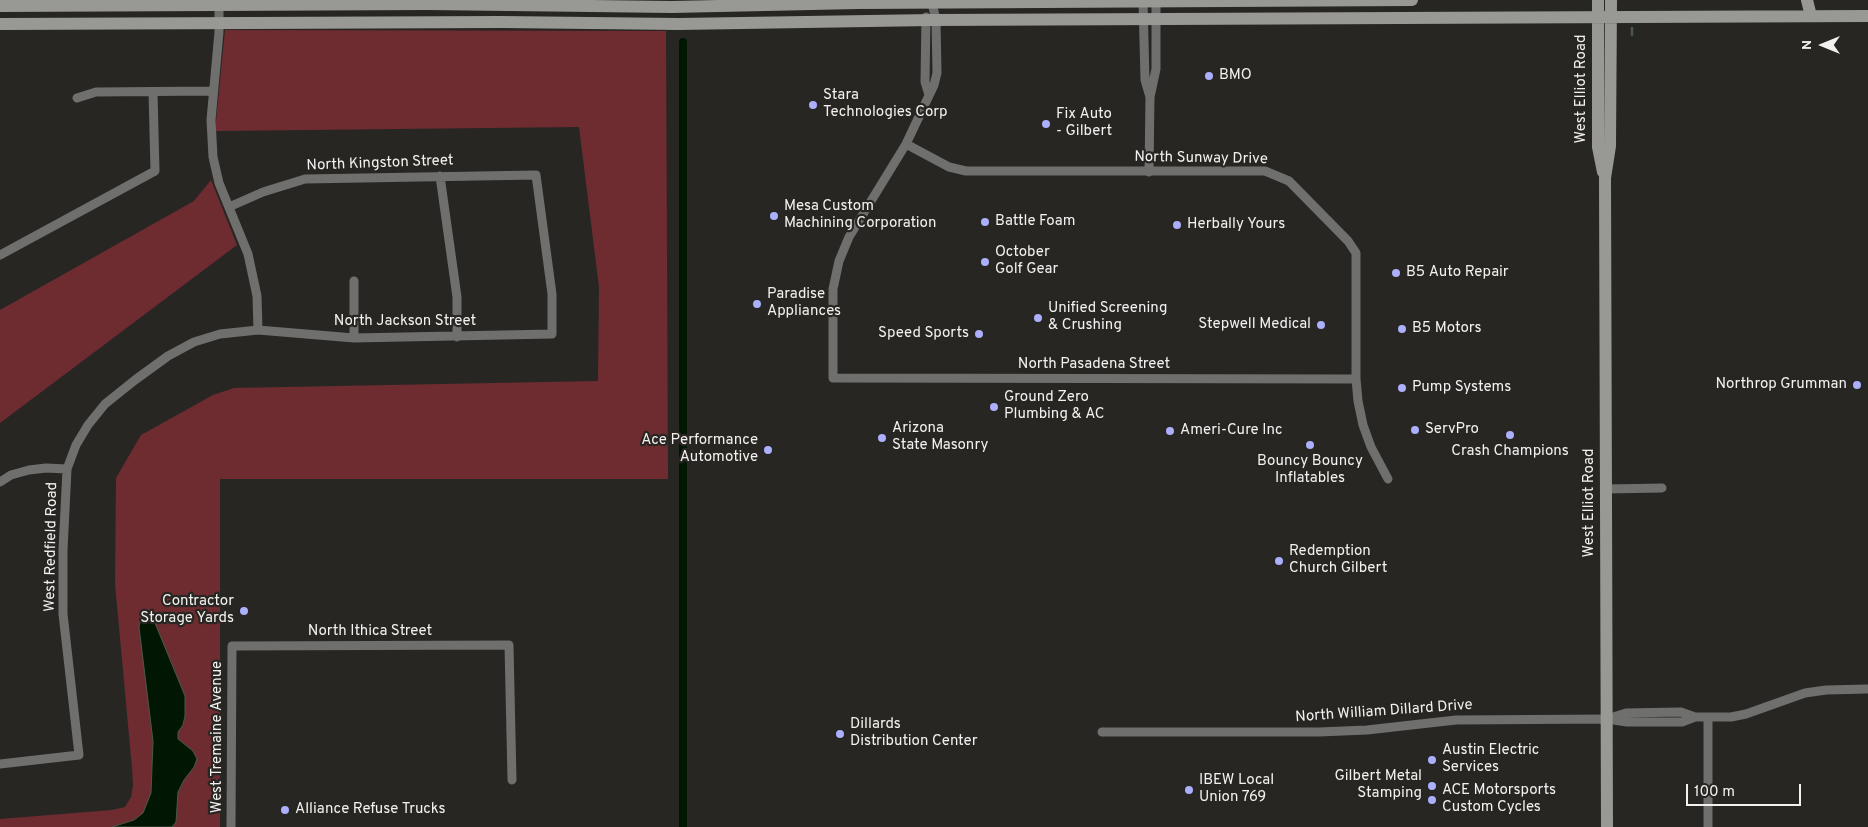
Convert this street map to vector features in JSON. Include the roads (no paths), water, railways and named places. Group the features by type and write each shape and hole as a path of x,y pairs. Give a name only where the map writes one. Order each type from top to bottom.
{"main road":[{"path":"1374,0 1374,18"},
{"path":"0,6 428,2 679,7 932,3 1412,0"},
{"name":"West Elliot Road","path":"1598,0 1604,17"},
{"name":"West Elliot Road","path":"1607,827 1605,178 1598,147 1604,17 1610,0"},
{"path":"1806,0 1811,16"},
{"path":"501,4 501,22"},
{"path":"679,7 679,24"},
{"path":"0,24 501,22 679,24 931,20 1868,16"}],"street":[{"path":"1149,172 1150,97 1145,80 1150,1"},
{"path":"906,144 929,95 925,82 932,3"},
{"path":"219,5 211,120 213,157 219,183 248,254 257,296 258,330"},
{"path":"77,98 96,92 214,91"},
{"path":"0,255 155,171 153,92"},
{"name":"North Sunway Drive","path":"906,144 949,167 966,171 1265,171 1289,181 1348,241 1356,253 1356,379 1363,425 1371,447 1388,479"},
{"name":"North Pasadena Street","path":"906,144 849,237 839,261 833,289 833,378 1356,379"},
{"name":"North Kingston Street","path":"229,207 263,192 305,179 536,175 552,294 552,334"},
{"path":"440,176 457,297 457,336"},
{"path":"354,281 354,338"},
{"name":"North Jackson Street","path":"258,330 354,338 552,334"},
{"name":"West Redfield Road","path":"0,764 79,755 64,614 62,550 67,469 76,445 88,424 105,404 168,356 194,342 220,334 258,330"},
{"path":"0,482 11,475 29,470 46,468 67,469"},
{"path":"1606,489 1662,488"},
{"name":"North Ithica Street","path":"232,646 509,645 512,780"},
{"name":"West Tremaine Avenue","path":"231,827 232,646"},
{"name":"North William Dillard Drive","path":"1102,732 1319,732 1367,730 1456,720 1607,719 1626,713 1681,712 1695,717 1731,717 1746,714 1805,693 1826,690 1868,690"},
{"path":"1708,717 1708,827"}],"waterway":[{"path":"1632,28 1632,35"},
{"path":"683,42 683,827"}],"place":[{"name":"BMO","path":"1209,76"},
{"name":"Stara Technologies Corp","path":"813,105"},
{"name":"Fix Auto - Gilbert","path":"1046,124"},
{"name":"Mesa Custom Machining Corporation","path":"774,216"},
{"name":"Battle Foam","path":"985,222"},
{"name":"Herbally Yours","path":"1177,225"},
{"name":"October Golf Gear","path":"985,262"},
{"name":"B5 Auto Repair","path":"1396,273"},
{"name":"Paradise Appliances","path":"757,304"},
{"name":"Unified Screening & Crushing","path":"1038,318"},
{"name":"Stepwell Medical","path":"1321,325"},
{"name":"B5 Motors","path":"1402,329"},
{"name":"Speed Sports","path":"979,334"},
{"name":"Northrop Grumman","path":"1857,385"},
{"name":"Pump Systems","path":"1402,388"},
{"name":"Ground Zero Plumbing & AC","path":"994,407"},
{"name":"ServPro","path":"1415,430"},
{"name":"Ameri-Cure Inc","path":"1170,431"},
{"name":"Crash Champions","path":"1510,435"},
{"name":"Arizona State Masonry","path":"882,438"},
{"name":"Bouncy Bouncy Inflatables","path":"1310,445"},
{"name":"Ace Performance Automotive","path":"768,450"},
{"name":"Redemption Church Gilbert","path":"1279,561"},
{"name":"Contractor Storage Yards","path":"244,611"},
{"name":"Dillards Distribution Center","path":"840,734"},
{"name":"Austin Electric Services","path":"1432,760"},
{"name":"Gilbert Metal Stamping","path":"1432,786"},
{"name":"IBEW Local Union 769","path":"1189,790"},
{"name":"ACE Motorsports Custom Cycles","path":"1432,800"},
{"name":"Alliance Refuse Trucks","path":"285,810"}]}
